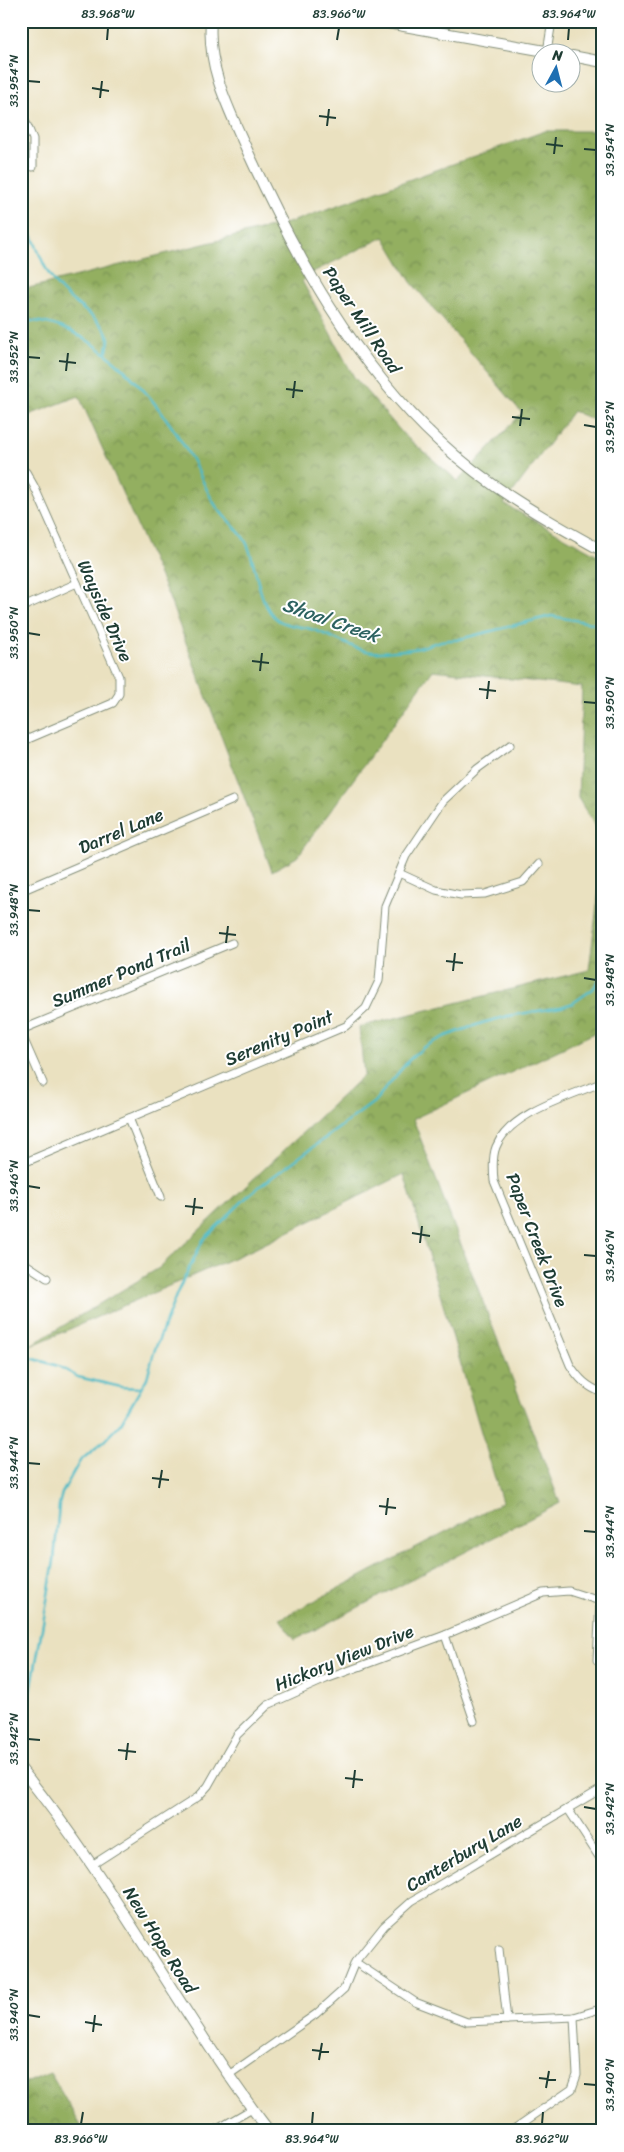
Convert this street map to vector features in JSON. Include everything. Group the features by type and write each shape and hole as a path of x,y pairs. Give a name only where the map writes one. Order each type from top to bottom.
{"street":[{"path":"210,24 218,21"},
{"path":"376,21 532,49"},
{"path":"550,42 552,21"},
{"name":"Paper Mill Road","path":"210,24 211,50 220,89 274,210 339,320 393,394 440,443 490,482 565,530 603,551"},
{"path":"582,58 603,62"},
{"path":"21,111 33,139 33,167"},
{"name":"Wayside Drive","path":"21,474 26,472 34,486 119,677 119,694 113,703 21,742"},
{"path":"21,608 77,583"},
{"name":"Serenity Point","path":"21,1164 346,1026 366,1008 378,982 385,906 406,856 443,801 477,769 510,745"},
{"name":"Darrel Lane","path":"21,891 233,800"},
{"path":"399,873 436,890 461,894 485,894 523,882 539,864"},
{"name":"Summer Pond Trail","path":"21,1032 232,943"},
{"path":"21,1032 43,1083"},
{"name":"Paper Creek Drive","path":"603,1082 521,1118 504,1133 495,1148 493,1164 494,1181 570,1365 579,1378 592,1388 603,1393"},
{"path":"129,1118 161,1197"},
{"path":"21,1262 47,1278"},
{"name":"Hickory View Drive","path":"92,1865 198,1797 208,1786 237,1735 268,1705 326,1679 445,1635 543,1593 569,1591 601,1602"},
{"path":"597,1660 601,1602"},
{"path":"445,1635 474,1721"},
{"name":"New Hope Road","path":"21,1769 48,1801 92,1865 191,2020 269,2131"},
{"name":"Canterbury Lane","path":"230,2074 316,2014 344,1990 355,1962 384,1926 412,1901 603,1788"},
{"path":"568,1809 603,1863"},
{"path":"499,1949 508,2020"},
{"path":"355,1962 415,2002 467,2022 574,2017 603,2008"},
{"path":"511,2131 572,2089 577,2075 574,2017"},
{"path":"214,2131 252,2109"}],"green space":[{"path":"545,131 603,131 603,424 573,411 504,504 603,558 603,839 578,798 582,687 433,670 297,857 272,871 168,595 79,396 21,418 21,290 291,222","holes":["384,237 411,282 522,413 458,481 404,435 354,377 302,281 315,271"]},
{"path":"603,858 603,1029 413,1119 560,1503 295,1640 280,1619 502,1502 404,1174 254,1249 26,1348 159,1268 364,1075 359,1027 589,970"},
{"path":"50,2073 84,2131 21,2131 21,2085"}],"waterway":[{"path":"21,211 43,262 54,281 66,295 96,320 107,333 109,339 107,351"},
{"name":"Shoal Creek","path":"21,321 47,323 73,333 97,347 120,366 141,388 176,434 214,503 247,544 266,606 271,614 281,622 315,630 358,649 377,652 419,648 441,641 456,640 551,616 603,625"},
{"path":"21,1747 54,1561 59,1505 62,1493 80,1461 104,1441 121,1423 147,1378 154,1352 177,1293 203,1240 252,1192 374,1102 409,1060 424,1047 446,1036 482,1023 573,1003 593,989 603,975"},
{"path":"21,1355 58,1366 78,1377 121,1387 140,1388"}]}
